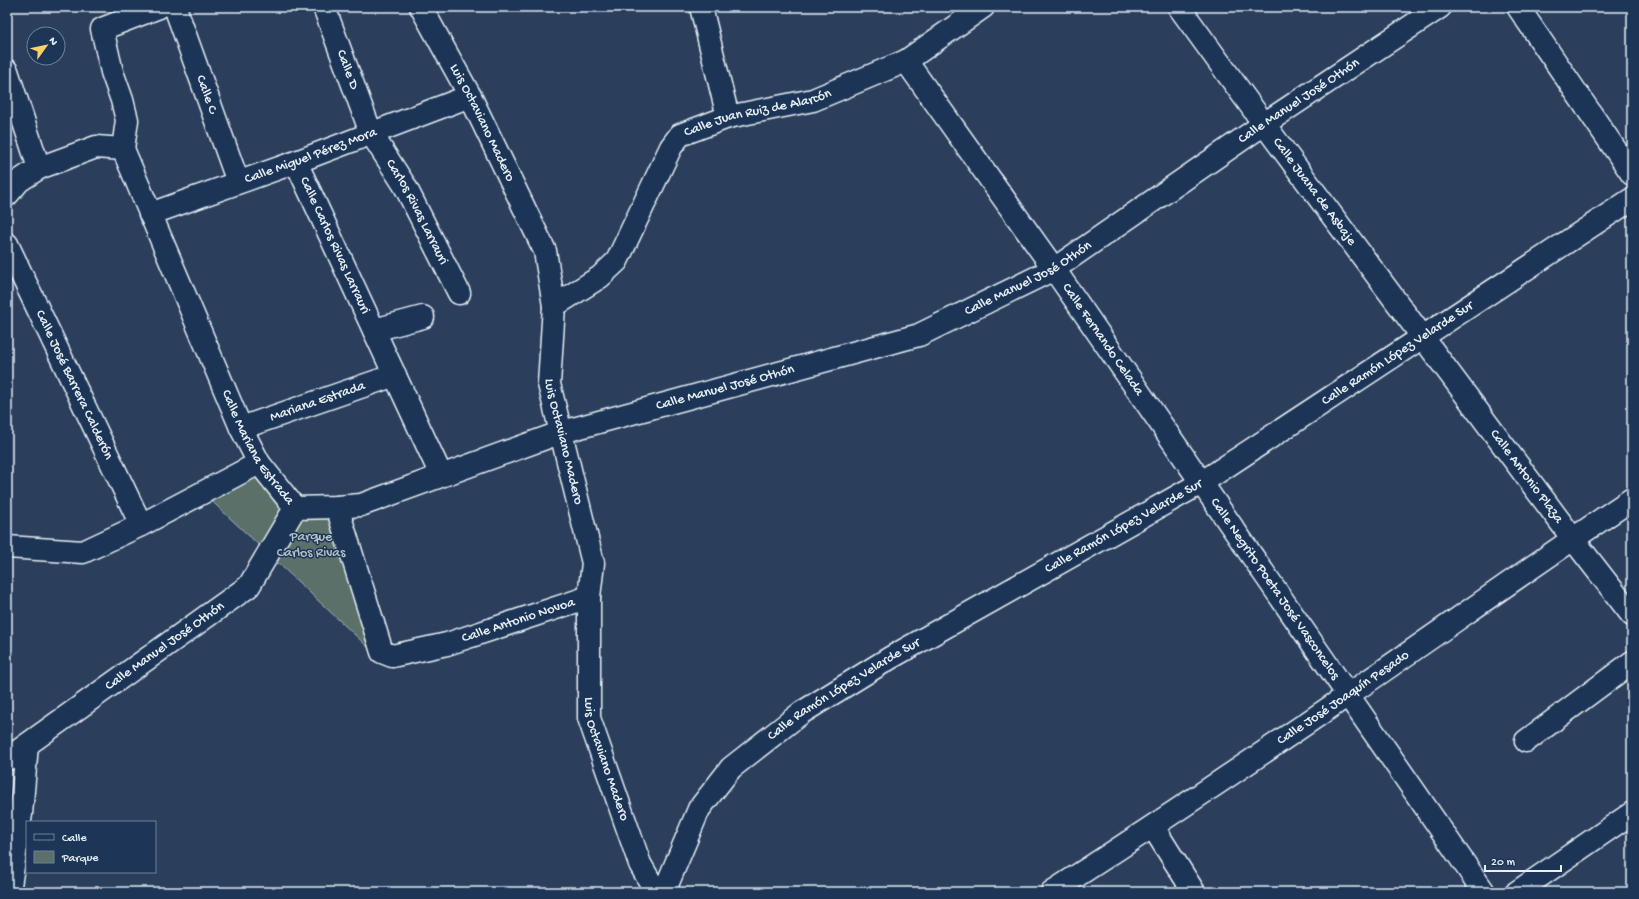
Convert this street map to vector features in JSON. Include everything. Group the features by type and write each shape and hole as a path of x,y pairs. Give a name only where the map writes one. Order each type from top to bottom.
{"street":[{"path":"7,195 19,181 39,168 96,147 123,149 127,120 112,72 102,29 159,7"},
{"name":"Calle C","path":"175,7 238,182"},
{"name":"Calle D","path":"324,7 371,133"},
{"name":"Luis Octaviano Madero","path":"421,7 470,96 545,251 554,306 549,384 593,563 589,597 589,718 640,864 656,892"},
{"path":"701,7 728,117"},
{"name":"Calle Juan Ruiz de Alarcón","path":"554,306 600,277 617,261 671,146 680,136 728,117 813,100 906,61 983,7"},
{"name":"Calle Juana de Asbaje","path":"1179,7 1422,336"},
{"name":"Calle Manuel José Othón","path":"562,432 919,335 1054,269 1264,124 1440,7"},
{"path":"1518,7 1632,174"},
{"name":"Calle Fernando Celada","path":"906,61 1054,269 1201,483"},
{"path":"7,71 39,168"},
{"name":"Calle Miguel Pérez Mora","path":"150,214 296,162 470,96"},
{"name":"Carlos Rivas Larrauri","path":"371,133 406,186 459,292"},
{"name":"Calle Mariana Estrada","path":"123,149 241,428 258,463 295,508 361,505 562,432"},
{"name":"Calle Carlos Rivas Larrauri","path":"296,162 441,475"},
{"name":"Calle Ramón López Velarde Sur","path":"664,892 699,809 730,768 802,712 890,658 1201,483 1632,198"},
{"name":"Calle José Barrera Calderón","path":"7,244 141,525"},
{"name":"Calle Carlos Rivas Larrauri","path":"374,330 423,317"},
{"name":"Calle Antonio Plaza","path":"1422,336 1573,539 1632,615"},
{"name":"Mariana Estrada","path":"241,428 395,375"},
{"path":"7,547 83,552 141,525 258,463"},
{"name":"Calle Negrito Poeta José Vasconcelos","path":"1201,483 1484,892"},
{"name":"Calle José Joaquín Pesado","path":"1052,892 1153,827 1348,695 1632,499"},
{"name":"Calle Antonio Novoa","path":"337,507 382,652 392,656 447,644 589,597"},
{"name":"Calle Manuel José Othón","path":"7,759 249,586 295,508"},
{"path":"1526,741 1632,662"},
{"path":"8,892 21,814 27,745"},
{"path":"1517,892 1632,813"},
{"path":"1153,827 1194,892"}],"green space":[{"name":"Parque Carlos Rivas","path":"257,465 289,508 338,510 370,649 202,492"}]}
